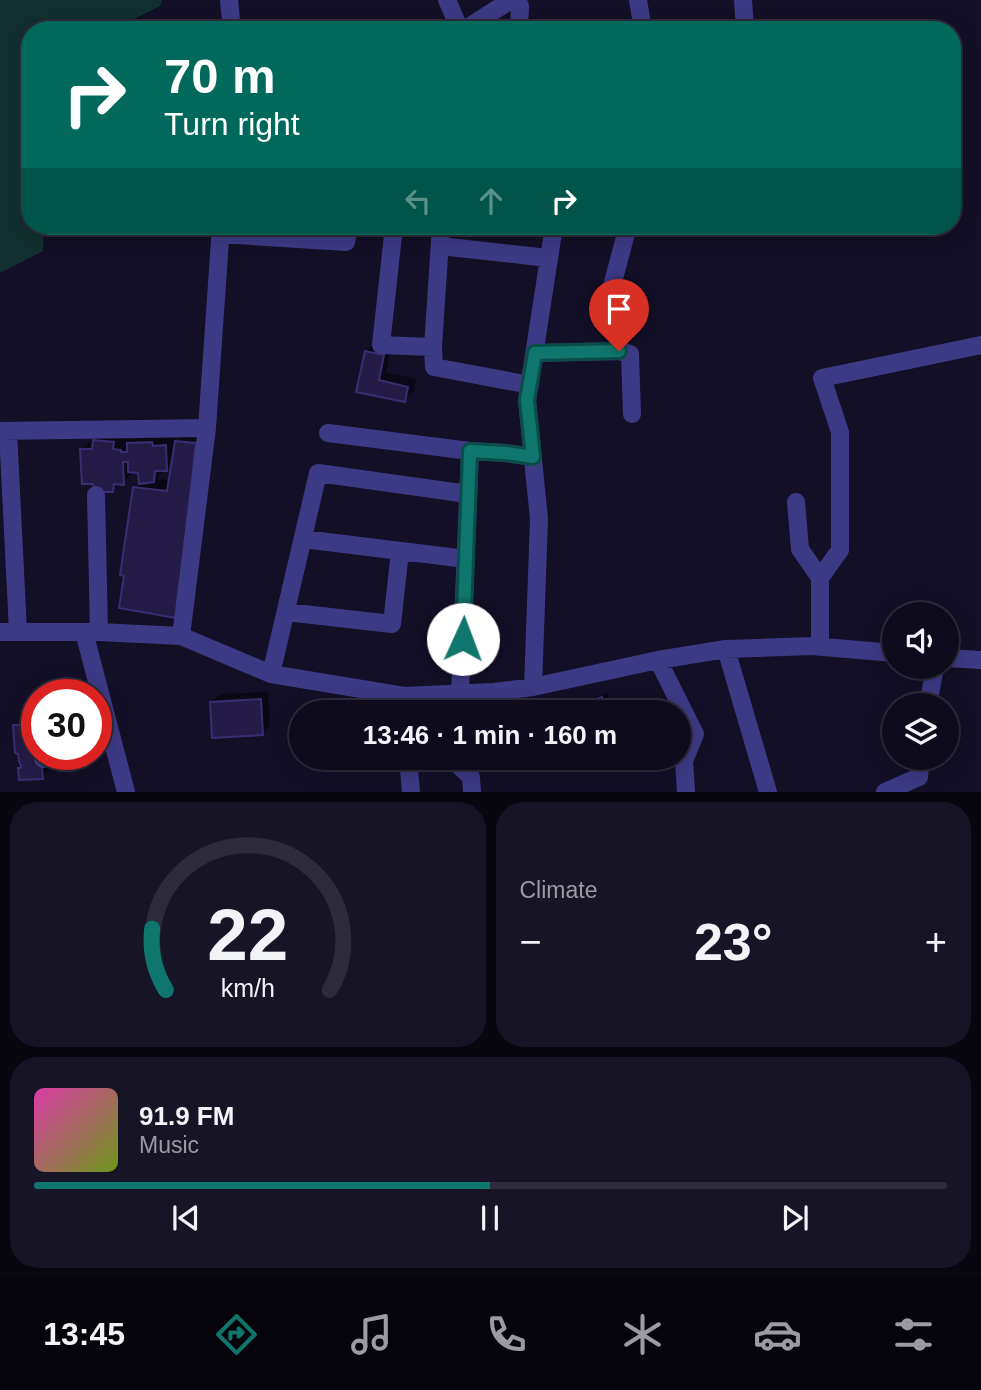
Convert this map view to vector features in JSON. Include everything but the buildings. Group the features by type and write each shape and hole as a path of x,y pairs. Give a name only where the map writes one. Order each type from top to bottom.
{"street":[{"path":"229,0 231,21"},
{"path":"447,0 458,21"},
{"path":"638,0 642,21"},
{"path":"743,0 744,21"},
{"path":"480,21 520,1 519,21"},
{"path":"181,636 207,428 221,235"},
{"path":"273,235 346,242 347,235"},
{"path":"393,235 381,345 433,347"},
{"path":"441,235 434,367 530,385"},
{"path":"533,687 539,519 527,400 552,235"},
{"path":"619,351 612,286 626,235"},
{"path":"440,246 548,258"},
{"path":"820,578 840,550 840,432 822,378 981,345"},
{"path":"535,353 619,351 630,354 632,414"},
{"path":"207,428 4,431 9,632 181,636 271,674 386,700"},
{"path":"328,433 533,457"},
{"path":"470,451 466,559 451,700 533,687 659,660 726,649 820,646 882,652"},
{"path":"271,674 318,473 468,494"},
{"path":"96,495 91,632 97,679"},
{"path":"796,502 800,549 820,578 820,646"},
{"path":"303,539 466,559"},
{"path":"286,611 392,624 400,551"},
{"path":"726,649 768,792"},
{"path":"959,659 981,660"},
{"path":"659,660 695,734 684,761 686,792"},
{"path":"112,763 126,792"},
{"path":"409,770 411,792"},
{"path":"464,770 471,777 472,792"},
{"path":"885,792 921,784"}],"green space":[{"path":"0,0 162,0 160,6 131,21 21,21 21,235 44,235 43,251 0,273"}],"route":[{"path":"463,639 470,451 533,457 527,400 535,353 619,351"}]}
